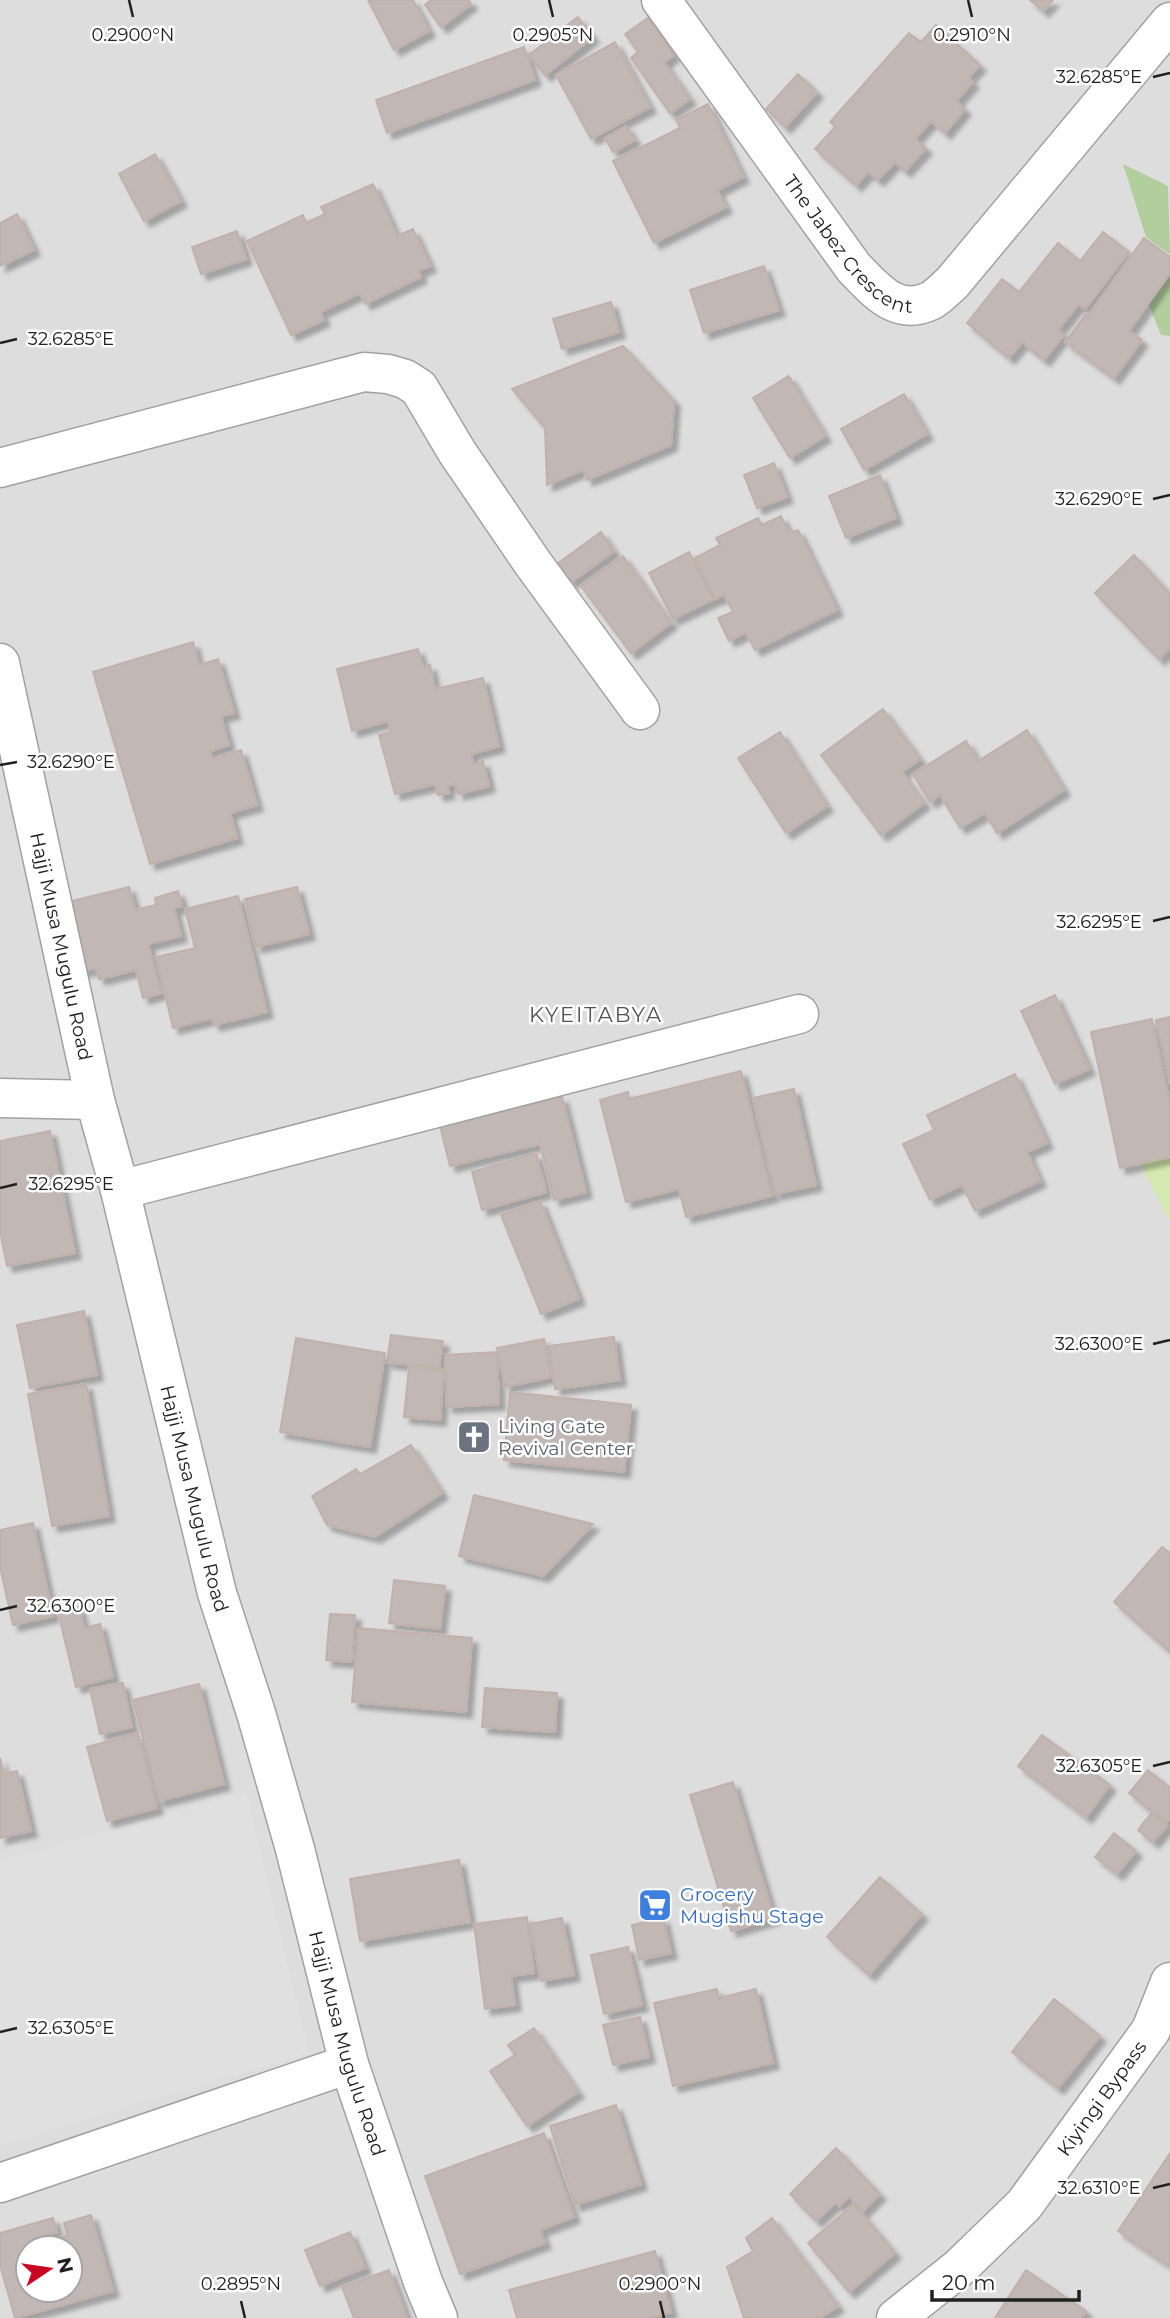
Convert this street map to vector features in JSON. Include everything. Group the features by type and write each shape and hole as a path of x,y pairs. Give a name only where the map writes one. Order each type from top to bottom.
{"street":[{"name":"The Jabez Crescent","path":"661,0 854,268 885,299 907,306 930,301 952,283 1170,23"},
{"path":"0,468 365,372 405,379 419,388 457,452 532,562 640,710"},
{"name":"Hajji Musa Mugulu Road","path":"0,663 95,1100 120,1189 217,1593 256,1713 295,1849 349,2064 423,2282 438,2318"},
{"path":"120,1189 799,1014"},
{"path":"0,1098 95,1100"},
{"name":"Kiyingi Bypass","path":"896,2318 960,2267 1024,2205 1161,2035 1170,1982"},
{"path":"0,2183 349,2064"}],"shaded area":[{"path":"0,0 1170,0 1170,2318 0,2318"},
{"path":"246,1792 309,2053 0,2145 0,1861"}],"green space":[{"path":"1123,164 1168,186 1170,254 1146,237"},
{"path":"1170,276 1170,336 1161,335 1149,305"},
{"path":"1170,1144 1170,1222 1135,1153"}],"building":[{"path":"368,0 413,0 429,31 394,50"},
{"path":"431,0 469,0 471,4 441,27 425,5"},
{"path":"1030,0 1053,0 1043,11"},
{"path":"578,17 593,37 545,75 529,55"},
{"path":"648,18 674,55 664,62 690,99 670,113 631,58 638,52 625,34"},
{"path":"936,25 980,65 968,78 973,82 956,101 965,109 945,133 931,121 915,139 926,148 905,171 895,162 878,180 868,172 856,185 815,149 835,127 830,122 909,33 921,42"},
{"path":"615,42 650,107 591,139 556,75"},
{"path":"524,47 535,80 387,133 376,100"},
{"path":"798,74 817,92 785,127 766,109"},
{"path":"708,104 743,177 717,190 726,207 654,243 613,161 680,128 676,120"},
{"path":"626,126 635,140 613,152 605,138"},
{"path":"155,154 181,201 144,221 119,174"},
{"path":"373,184 397,236 413,229 430,266 418,271 421,277 365,304 360,293 320,312 324,320 291,335 247,241 303,215 306,223 325,214 321,207"},
{"path":"17,214 34,250 0,266 0,223"},
{"path":"237,231 246,259 201,274 192,247"},
{"path":"1103,232 1129,252 1085,309 1078,305 1058,330 1064,335 1044,360 1022,342 1009,358 967,323 1002,279 1019,292 1058,243 1080,261"},
{"path":"1144,238 1170,257 1170,272 1129,331 1142,340 1114,378 1065,342 1086,314 1088,316"},
{"path":"764,266 779,310 704,333 690,290"},
{"path":"611,302 619,332 562,349 553,319"},
{"path":"623,346 674,401 671,445 587,480 583,470 547,485 545,428 512,389"},
{"path":"789,376 825,436 790,458 753,398"},
{"path":"904,394 927,434 864,470 841,429"},
{"path":"774,463 787,497 757,508 744,475"},
{"path":"880,475 896,518 846,538 829,496"},
{"path":"781,516 789,533 798,530 837,610 755,650 746,632 729,641 718,618 733,612 724,595 715,599 695,558 720,545 716,538 758,518 762,525"},
{"path":"601,532 614,551 571,582 557,564"},
{"path":"689,552 714,599 673,619 649,573"},
{"path":"1134,555 1170,594 1170,648 1159,659 1095,593"},
{"path":"623,556 671,623 631,653 581,586"},
{"path":"193,642 199,665 218,659 234,713 221,716 229,745 210,751 212,759 241,750 257,805 230,813 237,838 150,864 93,672"},
{"path":"418,649 423,667 430,665 435,689 483,678 499,746 471,754 473,764 483,761 489,786 458,794 455,784 447,786 449,793 438,795 435,784 395,794 379,735 391,732 388,721 352,731 337,669"},
{"path":"883,709 920,759 902,772 924,803 881,835 821,755"},
{"path":"1027,730 1064,790 997,833 985,813 960,828 940,795 930,802 913,774 966,741 978,761"},
{"path":"780,732 827,806 786,833 738,758"},
{"path":"129,887 135,910 156,905 155,898 178,891 182,906 174,908 181,936 148,944 161,993 143,998 136,970 99,979 96,968 81,971 64,903"},
{"path":"297,887 309,934 256,947 245,899"},
{"path":"238,896 267,1012 214,1025 212,1018 173,1028 156,957 195,948 185,909"},
{"path":"1055,995 1089,1069 1055,1084 1021,1011"},
{"path":"1170,1017 1170,1083 1156,1020"},
{"path":"1152,1019 1170,1104 1170,1157 1120,1168 1091,1032"},
{"path":"741,1071 772,1196 686,1217 679,1189 626,1202 600,1100 628,1092 629,1099"},
{"path":"1015,1074 1047,1143 1027,1152 1040,1181 975,1211 962,1185 930,1200 903,1144 934,1130 927,1115"},
{"path":"794,1089 816,1185 775,1194 753,1098"},
{"path":"562,1097 586,1192 554,1200 540,1144 450,1166 440,1126"},
{"path":"50,1131 75,1253 7,1266 0,1231 0,1141"},
{"path":"536,1153 546,1192 482,1210 472,1172"},
{"path":"540,1201 579,1299 541,1314 501,1215"},
{"path":"84,1311 97,1375 30,1388 17,1325"},
{"path":"391,1335 443,1341 439,1368 387,1362"},
{"path":"614,1337 620,1380 555,1389 549,1346"},
{"path":"296,1338 385,1353 370,1447 280,1432"},
{"path":"544,1339 551,1377 505,1387 497,1348"},
{"path":"497,1352 499,1404 447,1407 445,1355"},
{"path":"409,1367 444,1370 440,1420 404,1417"},
{"path":"86,1384 109,1516 52,1526 28,1394"},
{"path":"510,1392 631,1405 624,1472 504,1460"},
{"path":"411,1445 442,1493 375,1537 327,1525 312,1496 356,1469 360,1474"},
{"path":"474,1495 593,1524 543,1576 459,1556"},
{"path":"33,1523 53,1616 13,1625 0,1567 0,1530"},
{"path":"1162,1547 1170,1553 1170,1652 1114,1602"},
{"path":"394,1580 445,1586 440,1629 389,1623"},
{"path":"79,1607 84,1628 100,1624 113,1677 76,1687 58,1612"},
{"path":"330,1614 355,1615 352,1662 326,1660"},
{"path":"358,1628 472,1638 466,1712 352,1702"},
{"path":"123,1683 132,1727 100,1734 90,1689"},
{"path":"199,1684 224,1784 159,1801 133,1700"},
{"path":"485,1688 557,1693 555,1732 482,1727"},
{"path":"138,1733 157,1808 107,1821 87,1747"},
{"path":"1042,1735 1110,1785 1086,1817 1018,1766"},
{"path":"0,1758 4,1774 17,1771 31,1831 0,1838"},
{"path":"1148,1770 1170,1788 1170,1818 1166,1823 1129,1793"},
{"path":"733,1782 774,1918 731,1931 690,1795"},
{"path":"1152,1812 1167,1826 1153,1842 1138,1830"},
{"path":"1114,1833 1136,1851 1117,1874 1095,1857"},
{"path":"459,1860 470,1922 360,1941 350,1879"},
{"path":"880,1877 922,1914 869,1975 827,1937"},
{"path":"527,1917 534,1973 511,1976 515,2005 485,2009 474,1924"},
{"path":"562,1918 574,1975 541,1981 530,1924"},
{"path":"663,1918 671,1953 639,1960 632,1925"},
{"path":"628,1947 642,2005 604,2014 591,1955"},
{"path":"717,1989 719,1998 756,1989 773,2063 673,2086 654,2003"},
{"path":"1054,1999 1100,2036 1058,2088 1012,2052"},
{"path":"640,2017 649,2057 613,2065 603,2025"},
{"path":"534,2028 578,2092 527,2126 490,2071 515,2055 508,2045"},
{"path":"616,2105 641,2184 575,2205 550,2126"},
{"path":"544,2133 574,2217 540,2230 545,2243 460,2274 425,2176"},
{"path":"836,2148 880,2194 863,2211 849,2196 839,2206 836,2202 816,2221 790,2194"},
{"path":"1170,2153 1170,2266 1118,2231"},
{"path":"854,2204 895,2253 849,2292 808,2243"},
{"path":"91,2215 113,2291 84,2299 84,2234 67,2234 64,2223"},
{"path":"53,2218 57,2232 14,2234 14,2304 66,2304 15,2318 0,2265 0,2233"},
{"path":"772,2218 838,2306 820,2318 744,2318 727,2267 753,2251 746,2238"},
{"path":"350,2232 365,2268 320,2286 305,2250"},
{"path":"655,2251 671,2312 648,2318 517,2318 509,2290"},
{"path":"389,2270 407,2318 354,2318 342,2287"},
{"path":"1026,2270 1086,2311 1081,2318 995,2318"}],"place":[{"name":"Living Gate Revival Center","path":"474,1437"},
{"name":"Grocery Mugishu Stage","path":"655,1905"}],"district":[{"name":"KYEITABYA","path":"596,1014"}]}
